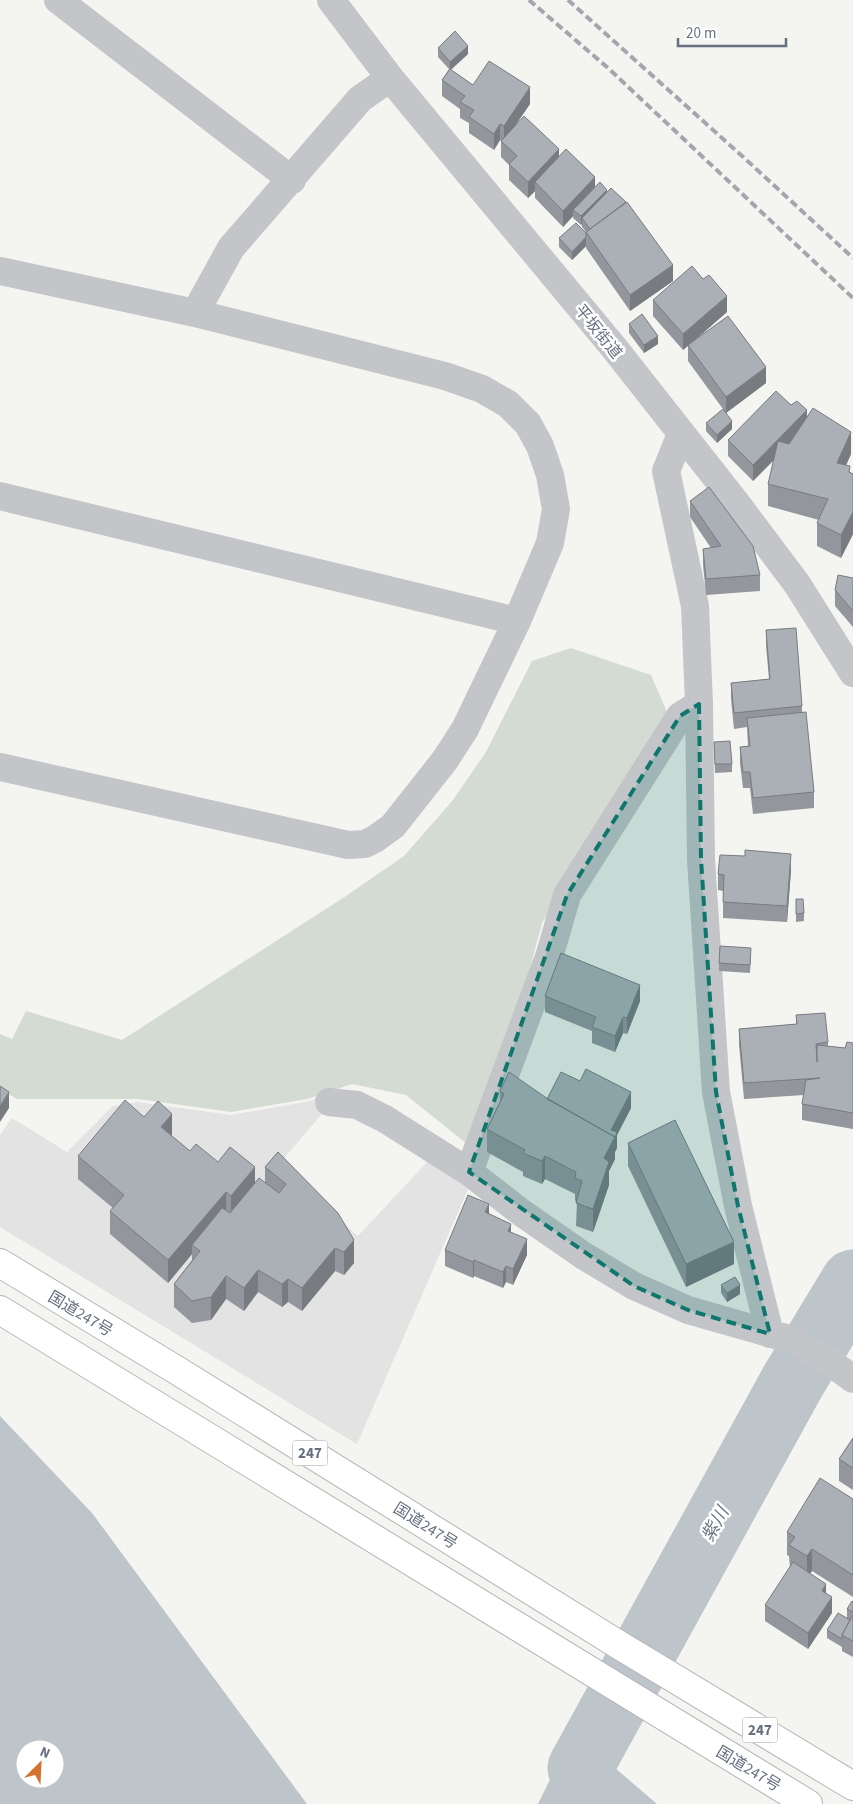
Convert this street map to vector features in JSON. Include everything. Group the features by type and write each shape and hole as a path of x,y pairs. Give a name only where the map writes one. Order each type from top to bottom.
{"highway":[{"name":"国道247号","path":"0,1263 619,1645 853,1786"},
{"name":"国道247号","path":"0,1310 648,1707 777,1795 808,1804"}],"street":[{"path":"58,0 292,180"},
{"name":"平坂街道","path":"331,0 390,78 615,349 737,504 797,584 853,673"},
{"path":"195,312 231,248 292,180 360,99 390,78"},
{"path":"0,271 195,312 446,376 482,389 508,404 528,424 540,446 550,475 556,509 550,544 517,621 465,728 445,760 393,826 365,844 348,845 0,767"},
{"path":"681,434 666,471 695,606 699,704 701,859 716,1092 738,1206 782,1337"},
{"path":"0,496 517,621"},
{"path":"470,1172 550,954 567,896 680,716 699,704"},
{"path":"329,1102 357,1105 385,1119 470,1172 584,1256 634,1286 688,1310 782,1337 830,1362 853,1378"}],"highlighted area":[{"path":"699,704 701,859 716,1092 738,1206 770,1334 688,1310 634,1286 469,1172 567,895 680,716"}],"shaded area":[{"path":"571,648 651,675 667,712 624,791 542,923 526,983 466,1143 406,1095 352,1084 307,1099 231,1112 138,1099 17,1099 0,1089 0,1034 12,1039 26,1011 122,1040 346,896 404,856 453,800 486,752 532,661"},
{"path":"337,1092 321,1115 227,1227 279,1166 358,1236 429,1160 469,1187 357,1444 0,1227 0,1135 12,1118 67,1152 113,1106 137,1102 231,1115 310,1101"},
{"path":"0,1416 92,1513 307,1804 0,1804"},
{"path":"561,1757 592,1775 608,1762 657,1804 538,1804"}],"building":[{"path":"455,31 468,46 450,62 438,48"},
{"path":"489,61 530,87 504,126 500,124 494,134 469,117 474,110 460,102 465,96 442,80 450,69 473,85"},
{"path":"524,116 559,149 528,182 509,164 517,156 501,141"},
{"path":"566,149 595,177 563,211 535,182"},
{"path":"600,182 607,190 581,216 573,210"},
{"path":"611,188 626,202 590,229 582,218"},
{"path":"627,202 673,265 630,295 586,232"},
{"path":"576,223 586,233 586,237 572,252 559,238"},
{"path":"692,266 703,279 709,275 727,296 683,334 653,300"},
{"path":"642,314 658,336 644,345 629,324"},
{"path":"728,316 766,367 726,397 688,345"},
{"path":"776,391 791,405 797,401 807,410 753,465 728,440"},
{"path":"813,408 851,432 837,463 850,466 849,472 853,474 853,512 841,535 817,523 828,499 768,484 778,441 789,444"},
{"path":"723,409 732,421 717,435 706,423"},
{"path":"709,487 753,546 760,575 706,579 703,549 721,546 690,501"},
{"path":"838,575 853,578 853,611 835,590"},
{"path":"796,628 802,706 734,713 731,683 770,679 766,630"},
{"path":"806,712 814,792 753,798 750,772 743,772 740,747 750,746 747,718"},
{"path":"730,741 732,764 715,764 714,742"},
{"path":"745,850 791,854 787,906 723,902 724,875 718,874 720,855 745,856"},
{"path":"796,899 803,899 804,913 796,914"},
{"path":"720,946 751,948 750,965 719,963"},
{"path":"561,953 640,985 627,1018 623,1017 615,1036 592,1027 596,1017 545,996"},
{"path":"825,1013 828,1042 816,1044 817,1062 817,1045 845,1048 847,1042 853,1043 853,1113 802,1104 806,1080 820,1078 744,1083 739,1029 797,1024 796,1015"},
{"path":"586,1069 631,1092 611,1130 617,1132 615,1137 547,1099 561,1072 580,1081"},
{"path":"509,1072 545,1097 615,1137 604,1158 609,1162 593,1209 576,1203 582,1181 575,1178 576,1172 545,1156 542,1161 523,1153 525,1150 487,1129 504,1094 500,1091"},
{"path":"0,1086 9,1092 0,1106"},
{"path":"125,1100 144,1117 158,1101 172,1114 161,1127 190,1151 196,1144 218,1162 230,1147 255,1167 231,1196 226,1192 168,1260 110,1211 124,1195 78,1156"},
{"path":"675,1120 734,1242 686,1264 628,1143"},
{"path":"278,1152 338,1213 354,1240 344,1252 335,1248 302,1288 288,1279 282,1284 258,1270 244,1288 226,1276 211,1297 192,1301 174,1284 200,1251 192,1245 222,1208 230,1213 259,1178 279,1193 286,1184 265,1167"},
{"path":"468,1195 489,1204 485,1212 511,1224 508,1231 527,1239 513,1269 506,1266 503,1272 445,1250"},
{"path":"735,1277 740,1285 727,1293 721,1285"},
{"path":"853,1438 853,1468 839,1459"},
{"path":"820,1478 853,1499 853,1575 812,1549 807,1556 789,1545 795,1537 787,1532"},
{"path":"793,1562 826,1584 822,1591 832,1597 808,1633 765,1605"},
{"path":"853,1602 853,1612 847,1609"},
{"path":"838,1613 850,1620 842,1635 842,1639 827,1630"},
{"path":"853,1615 853,1641 842,1635"}],"waterway":[{"name":"紫川","path":"580,1768 793,1381 853,1282"}],"railway":[{"path":"529,0 608,68 853,298"},
{"path":"568,0 853,258"}]}
